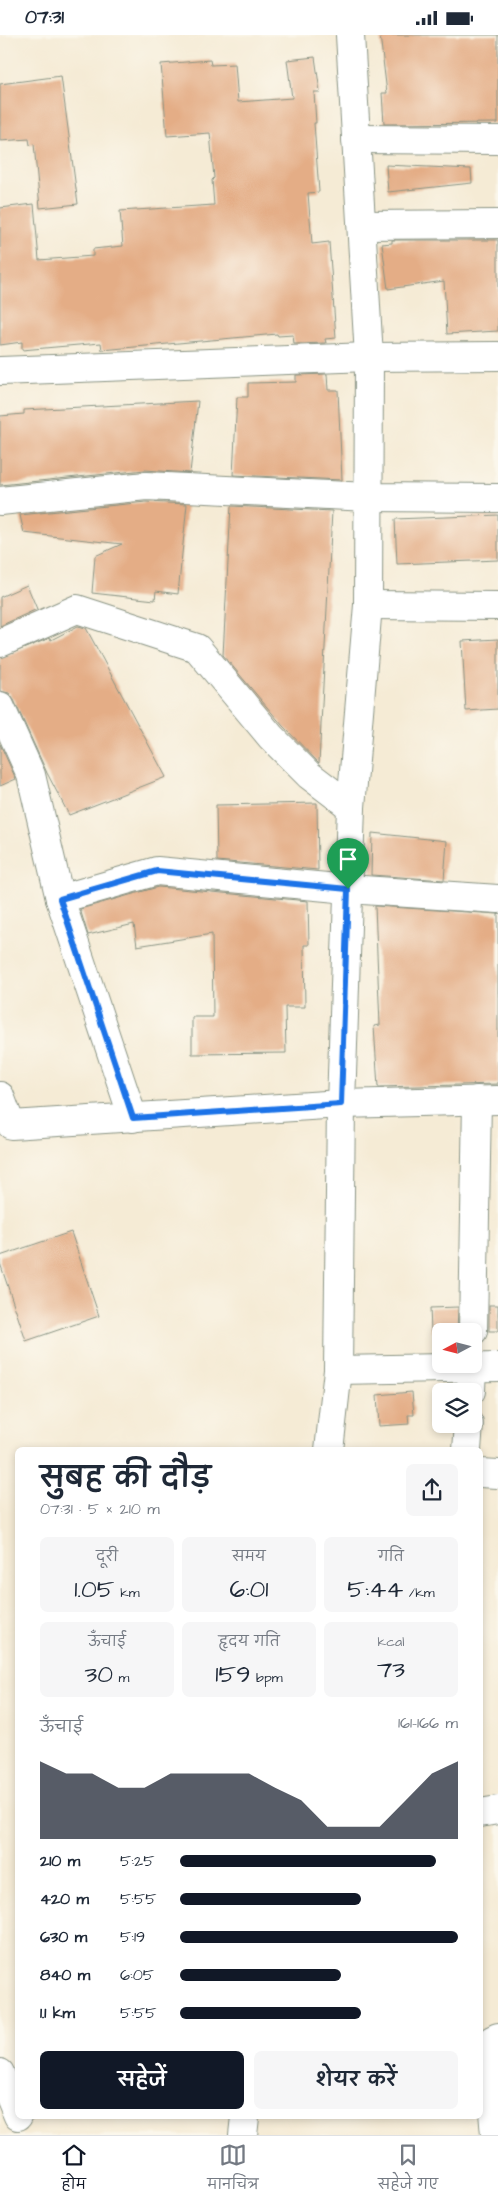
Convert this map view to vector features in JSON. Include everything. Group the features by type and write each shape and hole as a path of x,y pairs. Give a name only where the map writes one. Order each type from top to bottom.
{"street":[{"path":"329,1447 338,1370 341,1104 351,807 368,605 369,357 350,35"},
{"path":"356,139 498,140"},
{"path":"362,225 498,224"},
{"path":"0,371 369,357 498,355"},
{"path":"0,501 146,487 368,497 498,498"},
{"path":"368,605 498,606"},
{"path":"0,643 77,609 197,649 271,737 309,775 351,807"},
{"path":"0,706 31,775 60,899 133,1118"},
{"path":"60,899 157,871 348,889 498,899"},
{"path":"0,1096 11,1125 341,1104 487,1100 473,1323"},
{"path":"338,1370 432,1372"},
{"path":"467,1447 468,1433"},
{"path":"483,1473 498,1474"},
{"path":"483,1812 498,1810"},
{"path":"495,2135 488,2055 492,2040 498,2037"},
{"path":"0,2073 15,2110"},
{"path":"19,2119 25,2135"},
{"path":"243,2135 245,2119"}],"building":[{"path":"380,35 498,35 498,123 384,124 382,93 387,93"},
{"path":"315,57 320,92 314,92 316,123 314,123 319,192 308,193 312,244 329,242 336,338 325,339 326,343 294,344 293,335 278,336 277,334 102,350 101,343 22,350 22,342 0,345 0,208 34,204 39,260 93,256 93,249 123,246 120,211 214,205 210,133 167,136 161,64 210,60 211,65 235,64 238,102 292,98 287,60"},
{"path":"61,76 78,204 40,208 34,144 30,145 29,139 0,141 0,84"},
{"path":"386,165 471,169 472,183 388,192"},
{"path":"392,240 498,240 498,331 447,334 444,281 388,289 382,244 392,243"},
{"path":"327,374 328,390 338,390 342,480 233,475 237,397 248,397 248,383 296,382 296,375"},
{"path":"198,401 190,473 145,470 0,485 0,416 24,414 24,410"},
{"path":"146,502 187,504 178,594 156,591 155,600 92,593 95,556 122,544 24,533 20,515"},
{"path":"231,506 332,511 319,763 283,726 223,655"},
{"path":"498,515 498,560 397,564 395,519"},
{"path":"27,585 37,609 0,626 0,597"},
{"path":"78,626 86,628 166,777 69,815 47,773 14,700 9,693 0,691 0,658 50,638 51,640"},
{"path":"498,639 498,709 466,711 462,641"},
{"path":"0,744 16,779 0,786"},
{"path":"317,803 318,870 217,861 216,805"},
{"path":"372,833 447,841 444,880 371,875"},
{"path":"158,887 308,901 309,945 304,945 305,1007 285,1007 286,1053 192,1054 192,1017 213,1017 212,934 137,946 134,924 88,935 80,909"},
{"path":"375,906 498,914 498,1084 378,1087 374,1026 380,1025"},
{"path":"71,1232 99,1316 26,1341 0,1263 0,1256"},
{"path":"489,1305 498,1305 498,1331 489,1331"},
{"path":"458,1307 457,1323 432,1323 431,1331 430,1308"},
{"path":"412,1392 414,1415 408,1415 409,1424 379,1426 377,1395"}],"route":[{"path":"157,871 348,889 341,1104 133,1118 60,899 157,871"}]}
